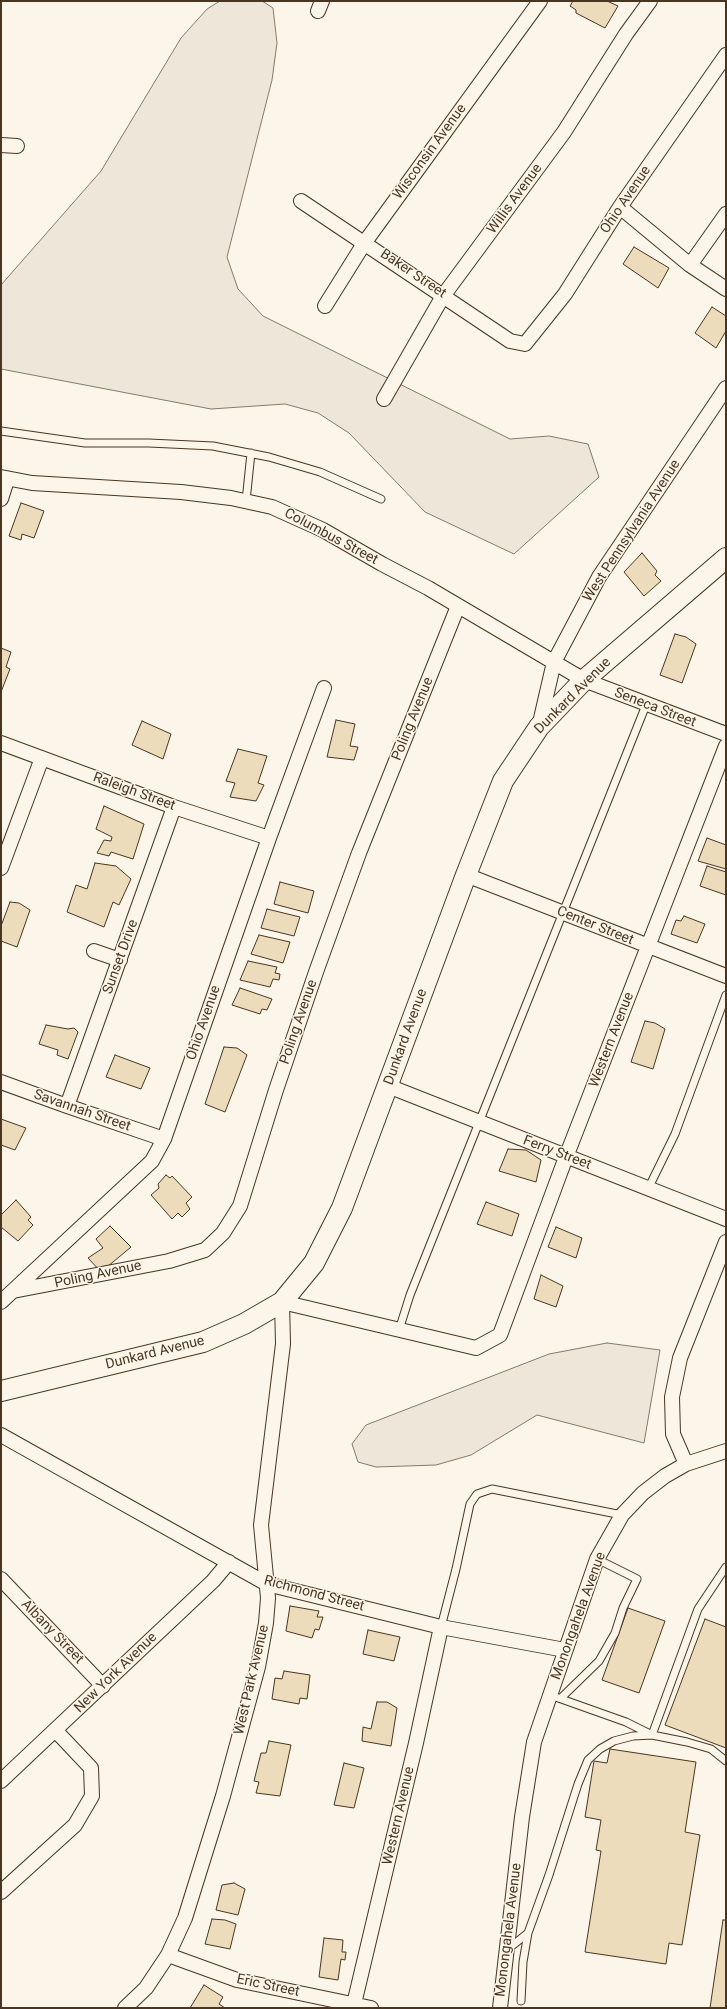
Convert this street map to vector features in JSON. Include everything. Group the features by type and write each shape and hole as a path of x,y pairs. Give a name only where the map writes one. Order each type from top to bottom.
{"main road":[{"name":"Dunkard Avenue","path":"1,1391 203,1342 244,1324 282,1302 314,1263 342,1208 466,875 503,781 539,728 584,680 726,558"}],"street":[{"name":"Wisconsin Avenue","path":"325,306 365,242 540,1"},
{"name":"Willis Avenue","path":"384,399 443,296 564,132 626,34 650,1"},
{"name":"Ohio Avenue","path":"525,344 564,294 620,207 726,55"},
{"path":"1,146 17,146"},
{"name":"Baker Street","path":"301,200 510,341 525,344"},
{"path":"620,207 690,265 726,289"},
{"path":"690,265 726,214"},
{"name":"West Pennsylvania Avenue","path":"539,728 554,662 599,577 726,388"},
{"path":"1,499 4,478"},
{"name":"Columbus Street","path":"4,478 181,492 246,501 272,507 323,530 458,606 584,680"},
{"name":"Poling Avenue","path":"14,1291 169,1260 205,1250 224,1233 240,1206 276,1090 340,905 458,606"},
{"name":"Seneca Street","path":"584,680 646,705 726,734"},
{"name":"Ohio Avenue","path":"1,1302 14,1291 45,1259 152,1161 164,1139 269,838 324,688"},
{"name":"Raleigh Street","path":"1,743 174,807 269,838"},
{"name":"Western Avenue","path":"399,1330 476,1348 500,1335 566,1157 726,746"},
{"path":"1,868 42,758"},
{"name":"Sunset Drive","path":"67,1106 174,807"},
{"name":"Center Street","path":"466,875 648,947 726,976"},
{"path":"94,951 120,960"},
{"name":"Savannah Street","path":"1,1082 164,1139"},
{"name":"Ferry Street","path":"388,1086 726,1219"},
{"path":"686,1464 673,1434 672,1397 680,1358 726,1242"},
{"path":"282,1302 399,1330"},
{"name":"West Park Avenue","path":"125,2008 146,1988 168,1955 185,1918 224,1796 258,1667 266,1623 267,1584 261,1525 283,1344 282,1302"},
{"name":"Richmond Street","path":"1,1435 267,1584 441,1627 565,1650"},
{"name":"Monongahela Avenue","path":"500,2008 527,1778 534,1742 555,1696 565,1650 598,1559 622,1516 643,1493 665,1476 686,1464 726,1451"},
{"name":"New York Avenue","path":"1,1781 56,1731 213,1581 229,1562"},
{"name":"Albany Street","path":"1,1579 103,1686"},
{"name":"Western Avenue","path":"351,2006 416,1743 441,1627"},
{"path":"1,1892 75,1825 92,1796 91,1768 56,1731"},
{"name":"Eric Street","path":"168,1955 237,1980 351,2006 371,2008"}],"lane":[{"path":"1,431 85,443 149,443 212,446 269,457 320,472 381,499"},
{"path":"246,501 251,453"},
{"path":"399,1330 410,1295 564,914 646,705"},
{"path":"648,1189 675,1134 726,995"},
{"path":"441,1627 456,1569 470,1504 477,1494 492,1489 500,1490 622,1516"},
{"path":"555,1696 599,1661 615,1633 623,1608 637,1579 598,1559"},
{"path":"652,1735 698,1609 710,1588 726,1567"},
{"path":"555,1696 626,1722 652,1735"},
{"path":"521,2001 523,1962 528,1933 549,1876 578,1784 588,1760 600,1749 614,1741 633,1736 652,1735 687,1742 711,1749 726,1761"},
{"path":"507,1951 528,1933"}],"shaded area":[{"path":"220,1 262,1 273,8 277,43 272,80 227,257 238,289 263,316 510,439 549,436 588,444 599,477 514,554 425,512 349,433 318,413 285,404 211,409 1,369 1,285 101,171 181,38 207,9"},
{"path":"607,1343 660,1350 644,1443 537,1415 471,1455 436,1465 376,1467 358,1462 352,1444 366,1425 549,1354"}],"building":[{"path":"573,1 607,1 618,6 605,28 576,13 576,10 570,6"},
{"path":"634,247 669,268 658,288 623,264"},
{"path":"712,307 726,316 726,331 716,348 695,333"},
{"path":"21,503 44,511 34,538 22,534 21,540 9,536"},
{"path":"642,553 657,571 655,575 661,581 644,596 624,572"},
{"path":"675,634 686,637 696,644 682,683 660,675"},
{"path":"1,648 11,652 6,667 10,669 1,692"},
{"path":"336,720 355,724 350,746 358,747 354,760 327,757"},
{"path":"142,721 171,734 163,759 132,745"},
{"path":"238,749 267,756 258,783 264,785 256,801 230,797 235,783 226,781"},
{"path":"104,806 144,824 133,859 111,852 109,856 97,853 104,840 111,841 112,837 96,829"},
{"path":"707,838 726,845 726,869 698,861"},
{"path":"95,863 116,866 131,879 119,905 113,902 104,927 67,912 76,885 87,889"},
{"path":"707,866 726,872 726,895 700,886"},
{"path":"280,882 314,891 308,913 274,904"},
{"path":"10,902 19,903 30,910 17,947 1,941 1,926"},
{"path":"267,909 300,917 294,936 261,928"},
{"path":"684,916 705,924 697,943 671,934 676,920 681,921"},
{"path":"259,935 290,942 283,963 251,954"},
{"path":"248,961 277,967 275,973 280,974 279,980 273,979 270,987 240,980"},
{"path":"240,988 272,999 267,1010 262,1009 260,1014 232,1005"},
{"path":"645,1021 655,1023 665,1029 653,1069 631,1062"},
{"path":"46,1025 68,1029 74,1028 78,1032 68,1059 57,1055 58,1050 39,1044"},
{"path":"224,1047 237,1048 247,1055 225,1112 205,1104"},
{"path":"115,1055 150,1068 141,1089 106,1077"},
{"path":"1,1119 26,1128 15,1150 1,1145"},
{"path":"508,1149 526,1150 541,1160 536,1182 499,1171"},
{"path":"166,1175 170,1178 172,1176 192,1197 186,1203 190,1209 182,1217 178,1213 172,1219 151,1195 159,1188 158,1184"},
{"path":"16,1200 31,1217 28,1220 33,1225 18,1241 1,1227 1,1215"},
{"path":"486,1202 519,1214 512,1236 477,1224"},
{"path":"110,1226 131,1247 101,1272 88,1258 103,1248 96,1239"},
{"path":"556,1227 582,1238 576,1258 548,1247"},
{"path":"541,1275 563,1286 556,1307 534,1299"},
{"path":"290,1606 319,1611 317,1617 323,1617 319,1630 315,1629 312,1638 286,1631"},
{"path":"628,1608 665,1621 639,1693 602,1680"},
{"path":"705,1619 726,1627 726,1748 665,1725"},
{"path":"368,1630 400,1637 394,1661 363,1654"},
{"path":"284,1671 310,1675 307,1699 300,1698 299,1704 272,1699 275,1678 282,1679"},
{"path":"377,1702 387,1702 397,1708 391,1746 362,1741 363,1727 371,1729"},
{"path":"269,1741 291,1745 280,1796 256,1793 259,1782 254,1781 261,1753 266,1753"},
{"path":"610,1749 696,1762 685,1832 700,1835 682,1945 669,1943 666,1964 585,1952 601,1851 596,1850 601,1820 585,1817 594,1761 607,1763"},
{"path":"344,1763 364,1768 354,1808 334,1805"},
{"path":"234,1883 245,1889 238,1915 216,1910 222,1885"},
{"path":"212,1919 225,1920 236,1924 230,1949 205,1944"},
{"path":"723,1920 726,1920 726,2008 710,2008"},
{"path":"324,1938 343,1940 342,1952 346,1952 345,1960 341,1959 338,1980 319,1977"},
{"path":"204,1985 223,1997 219,2004 225,2008 190,2008"}]}
